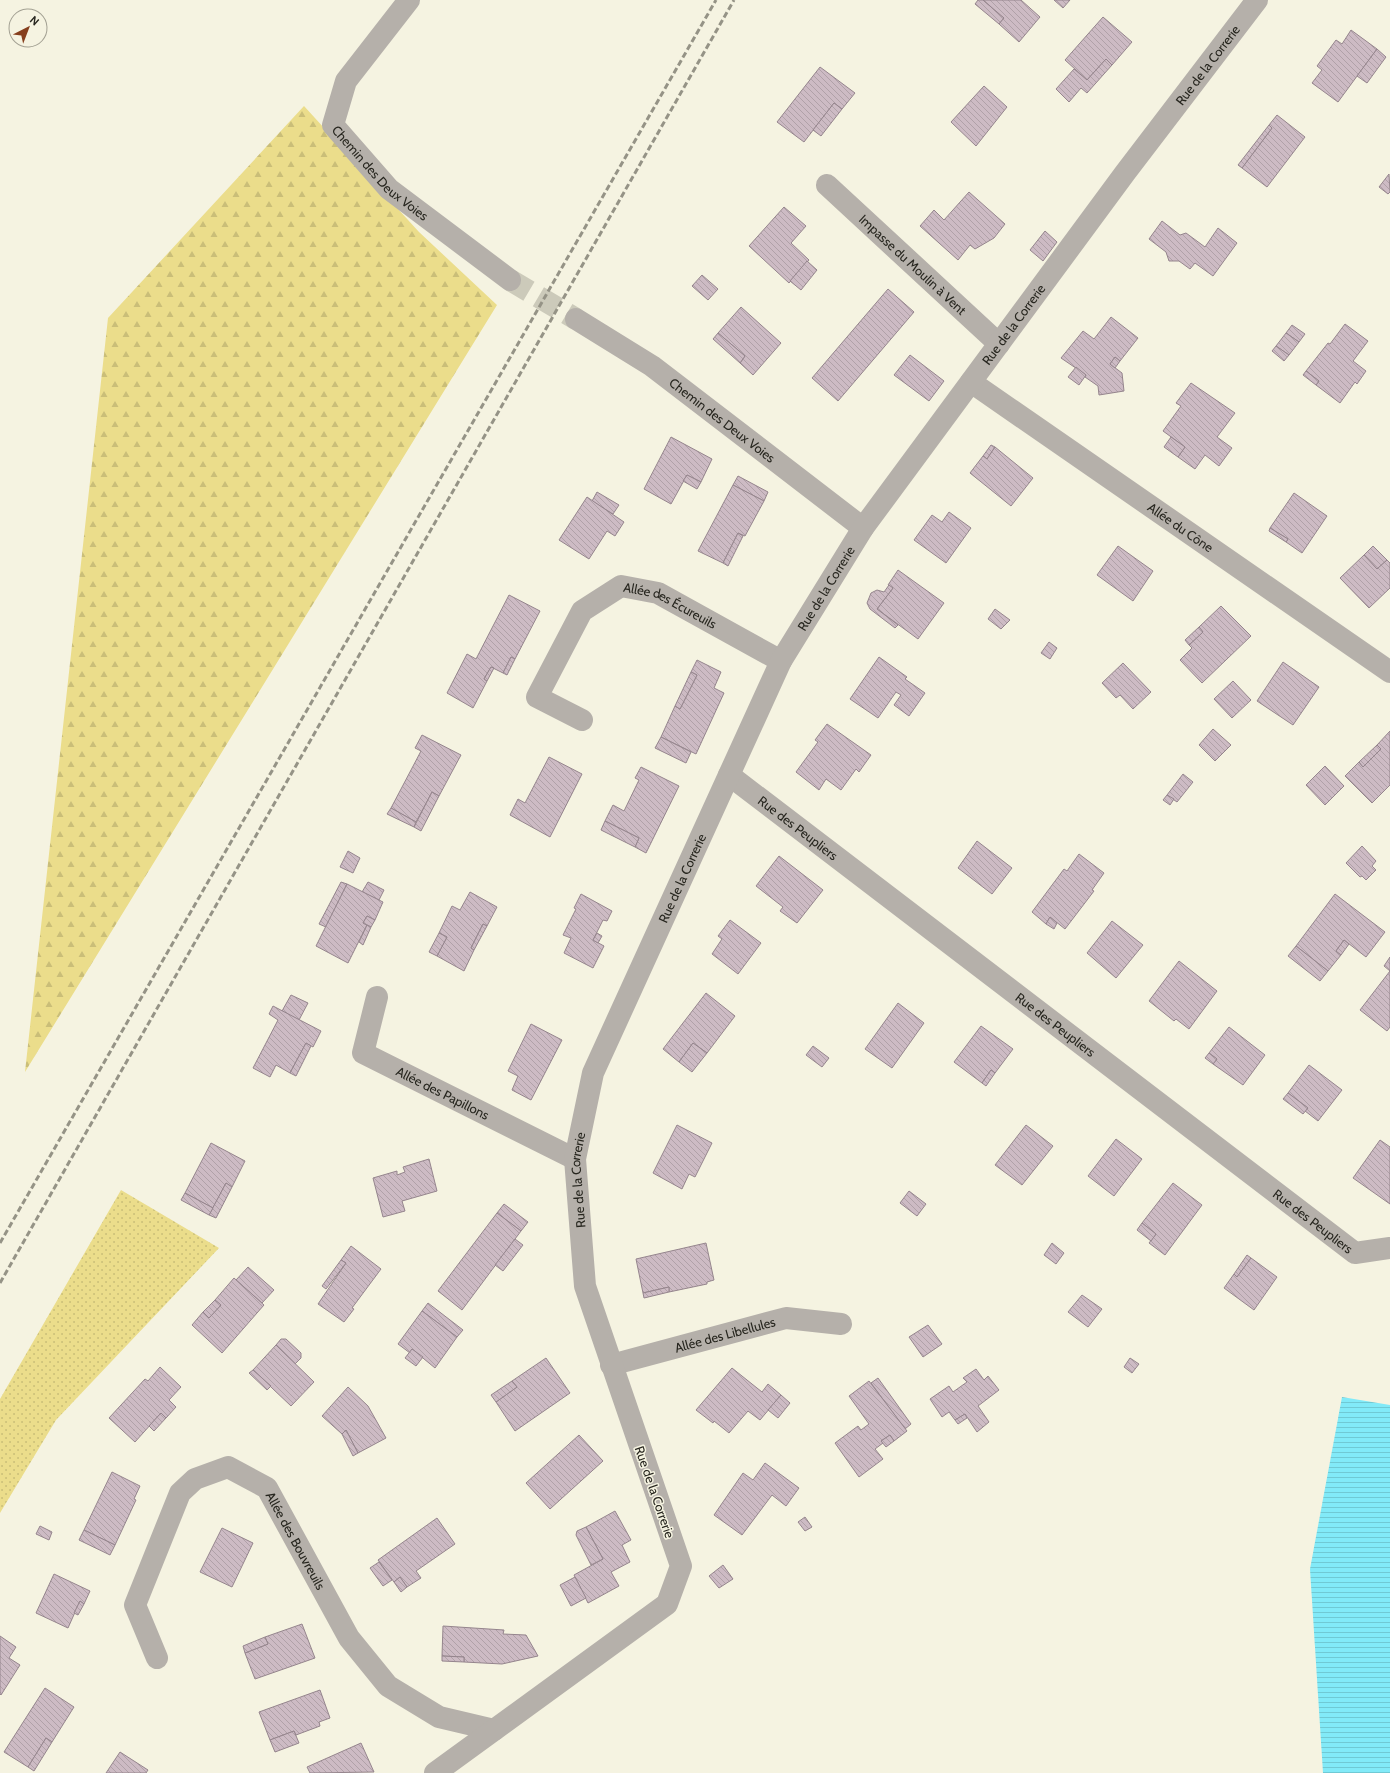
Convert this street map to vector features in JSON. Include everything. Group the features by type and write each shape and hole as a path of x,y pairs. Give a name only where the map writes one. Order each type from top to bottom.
{"street":[{"name":"Chemin des Deux Voies","path":"409,0 346,81 333,126 389,189 510,280"},
{"name":"Rue de la Correrie","path":"435,1773 667,1604 681,1566 585,1286 574,1159 593,1073 781,661 863,528 1125,173 1257,0"},
{"name":"Impasse du Moulin à Vent","path":"827,185 999,344"},
{"name":"Chemin des Deux Voies","path":"576,319 652,366 863,528"},
{"name":"Allée du Cône","path":"971,382 1390,672"},
{"name":"Allée des Écureuils","path":"582,720 537,696 582,611 621,586 658,593 781,661"},
{"name":"Rue des Peupliers","path":"729,775 1355,1253 1390,1248"},
{"name":"Allée des Papillons","path":"378,997 363,1053 574,1159"},
{"name":"Allée des Libellules","path":"611,1365 786,1318 841,1324"},
{"name":"Allée des Bouvreuils","path":"157,1658 135,1605 180,1493 195,1479 228,1467 267,1488 349,1638 388,1686 440,1717 494,1730"}],"green space":[{"path":"304,106 419,232 497,305 25,1072 108,318"},
{"path":"121,1190 219,1248 56,1420 0,1513 0,1399"}],"water":[{"path":"1342,1397 1390,1405 1390,1773 1323,1773 1310,1569"}],"building":[{"path":"978,0 983,0 1004,18 999,24 975,4"},
{"path":"983,0 1021,0 1040,17 1019,42 999,24 1004,18"},
{"path":"1054,0 1070,0 1063,8"},
{"path":"1103,17 1132,42 1112,65 1106,59 1087,80 1065,60"},
{"path":"1351,30 1377,49 1338,102 1312,83 1322,70 1317,66 1336,40 1342,44"},
{"path":"1377,49 1386,57 1367,83 1357,76"},
{"path":"1106,59 1112,65 1087,93 1081,88 1069,102 1056,89 1074,69 1087,80"},
{"path":"820,67 855,93 842,109 834,103 804,142 777,122"},
{"path":"984,86 1007,107 976,146 951,122"},
{"path":"834,103 842,109 821,136 813,130"},
{"path":"1277,115 1305,137 1267,187 1242,168 1272,128 1269,125"},
{"path":"1269,125 1272,128 1242,168 1238,165"},
{"path":"1389,174 1390,192 1388,194 1379,187"},
{"path":"969,192 1005,224 994,238 975,249 970,245 958,260 920,226 934,210 944,220"},
{"path":"784,207 806,226 791,243 809,260 789,283 749,246"},
{"path":"1162,221 1180,235 1186,233 1205,247 1218,228 1237,243 1213,276 1195,263 1190,269 1179,261 1169,261 1166,252 1149,239"},
{"path":"1045,231 1057,242 1043,261 1030,250"},
{"path":"807,261 817,270 801,290 790,281"},
{"path":"702,275 718,289 708,300 692,286"},
{"path":"888,289 914,312 838,401 812,378"},
{"path":"741,307 781,343 753,375 740,363 745,356 718,333"},
{"path":"1111,317 1138,338 1120,361 1115,357 1110,364 1122,373 1124,391 1099,395 1098,386 1085,377 1086,375 1061,358 1083,331 1094,339"},
{"path":"1345,324 1368,341 1353,361 1366,371 1357,384 1355,382 1340,403 1316,385 1319,381 1306,371 1328,343 1330,344"},
{"path":"1292,325 1305,334 1299,342 1286,333"},
{"path":"718,333 745,356 740,363 713,339"},
{"path":"1286,333 1299,342 1289,355 1276,346"},
{"path":"1276,346 1289,355 1284,361 1272,351"},
{"path":"910,355 944,381 929,401 894,375"},
{"path":"1115,357 1120,361 1115,368 1110,364"},
{"path":"1076,367 1086,375 1079,385 1068,377"},
{"path":"1306,371 1319,381 1316,385 1303,375"},
{"path":"1191,383 1235,413 1217,437 1232,448 1219,466 1205,455 1195,469 1178,457 1185,447 1163,431 1181,406 1176,403"},
{"path":"671,437 712,459 701,482 687,475 671,504 644,489"},
{"path":"1171,437 1185,447 1178,457 1164,447"},
{"path":"991,445 995,447 987,459 983,456"},
{"path":"995,447 1033,478 1011,506 970,473 983,456 987,459"},
{"path":"687,475 701,482 697,489 683,481"},
{"path":"738,476 768,492 764,501 733,485"},
{"path":"733,485 764,501 745,536 738,533 723,563 698,551"},
{"path":"597,492 619,505 613,514 592,501"},
{"path":"1294,493 1327,516 1302,553 1286,542 1288,539 1270,528"},
{"path":"587,497 624,522 615,536 607,531 589,559 559,540"},
{"path":"949,512 971,528 946,563 914,540 932,515 942,522"},
{"path":"1270,528 1288,539 1286,542 1269,531"},
{"path":"738,533 743,536 728,566 723,563"},
{"path":"1118,546 1153,571 1133,601 1097,575"},
{"path":"1373,546 1387,560 1377,569 1364,555"},
{"path":"1364,555 1377,569 1387,560 1390,563 1390,588 1369,608 1340,578"},
{"path":"898,570 944,603 918,639 877,609 893,588 888,585"},
{"path":"889,585 893,588 877,609 898,625 895,628 870,609 867,603 871,593 877,590 884,592"},
{"path":"509,595 540,611 515,659 511,657 503,673 491,667 484,679 487,681 473,708 447,693 467,654 476,659"},
{"path":"1221,606 1251,636 1202,683 1180,660 1192,648 1189,645 1203,632 1199,627"},
{"path":"995,609 1010,620 1001,629 988,619"},
{"path":"1199,627 1203,632 1189,645 1185,640"},
{"path":"1049,642 1057,648 1050,659 1041,653"},
{"path":"511,657 515,659 507,675 503,673"},
{"path":"879,657 907,677 905,679 925,693 909,716 894,705 901,695 896,692 878,718 850,699"},
{"path":"697,660 721,672 714,688 724,693 696,754 661,737 675,706 680,709 697,675 691,672"},
{"path":"1283,662 1319,687 1293,725 1257,701"},
{"path":"1123,663 1151,692 1133,709 1120,695 1116,698 1102,683"},
{"path":"491,667 494,668 487,681 484,679"},
{"path":"691,672 697,675 680,709 675,706"},
{"path":"1233,681 1251,700 1232,718 1214,699"},
{"path":"827,724 871,755 859,772 856,769 841,790 826,779 819,790 796,772 818,742 815,740"},
{"path":"1213,729 1231,745 1215,761 1199,745"},
{"path":"1390,731 1390,785 1372,803 1345,776 1359,762 1363,767 1381,749 1377,745"},
{"path":"422,735 461,755 439,796 432,792 416,822 391,808 421,751 415,748"},
{"path":"661,737 691,752 686,763 655,748"},
{"path":"1377,745 1381,749 1363,767 1359,762"},
{"path":"549,757 582,774 550,837 510,815 518,799 525,803"},
{"path":"1325,766 1344,786 1325,805 1306,785"},
{"path":"641,767 679,786 646,853 635,847 639,838 605,821 613,805 624,811 639,780 635,778"},
{"path":"1183,774 1193,782 1177,802 1167,795"},
{"path":"432,792 439,796 421,831 414,827"},
{"path":"1167,795 1174,799 1170,805 1163,800"},
{"path":"391,808 416,822 414,827 387,814"},
{"path":"605,821 639,838 635,847 601,830"},
{"path":"977,841 1012,868 992,894 958,868"},
{"path":"1362,846 1376,861 1372,866 1376,870 1366,880 1362,876 1360,877 1346,863"},
{"path":"348,851 360,858 353,873 340,867"},
{"path":"1079,854 1104,873 1092,890 1094,891 1065,929 1050,917 1046,924 1032,912 1064,869 1067,871"},
{"path":"779,856 823,890 797,923 780,911 783,907 756,886"},
{"path":"341,882 347,884 326,927 319,924"},
{"path":"368,882 384,890 379,900 362,892"},
{"path":"347,884 383,902 375,920 367,916 363,923 367,925 348,963 316,946"},
{"path":"470,892 497,907 487,926 483,924 471,948 474,950 464,971 437,956 447,937 439,933 452,906 460,910"},
{"path":"581,894 612,911 607,921 603,920 593,940 604,946 593,968 564,953 571,938 563,935 576,909 574,908"},
{"path":"1335,894 1385,932 1366,957 1344,940 1336,951 1341,955 1328,971 1296,946"},
{"path":"367,916 375,920 371,927 363,923"},
{"path":"1050,917 1057,923 1054,929 1046,924"},
{"path":"730,920 761,943 738,974 712,954 722,939 718,936"},
{"path":"1112,921 1143,945 1116,978 1087,953"},
{"path":"483,924 487,926 474,950 471,948"},
{"path":"367,925 371,927 363,945 359,942"},
{"path":"439,933 447,937 437,956 429,952"},
{"path":"597,933 602,936 598,943 593,940"},
{"path":"1344,940 1349,944 1341,955 1336,951"},
{"path":"1296,946 1328,971 1320,981 1288,956"},
{"path":"1390,957 1390,971 1384,966"},
{"path":"1179,961 1217,991 1189,1029 1176,1019 1174,1021 1149,1001"},
{"path":"1390,971 1390,1027 1387,1031 1360,1010"},
{"path":"706,993 735,1016 707,1053 693,1043 679,1062 663,1049"},
{"path":"291,995 308,1003 299,1020 282,1011"},
{"path":"898,1003 924,1023 892,1068 865,1049"},
{"path":"273,1006 321,1031 313,1047 306,1043 290,1073 276,1065 270,1077 253,1068 278,1020 269,1014"},
{"path":"531,1024 562,1040 531,1100 512,1090 518,1076 508,1071"},
{"path":"981,1026 1013,1049 995,1073 991,1070 982,1083 954,1062"},
{"path":"1229,1027 1265,1055 1243,1085 1213,1064 1217,1059 1209,1053"},
{"path":"306,1043 311,1046 296,1076 290,1073"},
{"path":"693,1043 707,1053 692,1072 679,1062"},
{"path":"813,1046 829,1058 822,1067 806,1055"},
{"path":"1209,1053 1217,1059 1213,1064 1205,1058"},
{"path":"1309,1065 1342,1090 1318,1121 1305,1111 1308,1108 1288,1093"},
{"path":"991,1070 995,1073 986,1086 982,1083"},
{"path":"1288,1093 1308,1108 1303,1114 1283,1099"},
{"path":"677,1125 712,1143 695,1177 689,1174 682,1189 653,1173"},
{"path":"1026,1125 1053,1146 1022,1185 995,1165"},
{"path":"1116,1139 1142,1159 1114,1196 1088,1176"},
{"path":"1380,1140 1390,1147 1390,1204 1353,1178"},
{"path":"211,1143 245,1161 232,1187 226,1183 213,1208 185,1193"},
{"path":"429,1159 437,1191 402,1201 405,1211 383,1217 373,1178 397,1171 397,1175 405,1172 403,1167"},
{"path":"226,1183 232,1187 216,1218 209,1215"},
{"path":"1173,1183 1202,1205 1165,1255 1149,1243 1156,1234 1142,1223"},
{"path":"909,1191 926,1204 917,1216 900,1203"},
{"path":"185,1193 213,1208 209,1215 181,1200"},
{"path":"504,1204 528,1222 521,1231 497,1213"},
{"path":"497,1213 521,1231 462,1310 438,1291"},
{"path":"1142,1223 1156,1234 1151,1241 1137,1230"},
{"path":"515,1239 523,1245 503,1271 495,1265"},
{"path":"706,1243 714,1280 707,1282 707,1284 669,1292 669,1287 643,1293 636,1259"},
{"path":"1052,1243 1064,1253 1056,1264 1044,1255"},
{"path":"351,1246 381,1269 352,1308 354,1309 344,1322 318,1304 346,1263 341,1260"},
{"path":"1247,1255 1251,1258 1237,1277 1234,1274"},
{"path":"1251,1258 1277,1277 1254,1310 1224,1288 1234,1274 1237,1277"},
{"path":"341,1260 346,1263 326,1289 322,1286"},
{"path":"248,1267 274,1290 262,1303 236,1280"},
{"path":"234,1278 264,1305 222,1353 192,1325 203,1312 209,1318 221,1305 215,1300"},
{"path":"669,1287 669,1292 644,1298 643,1293"},
{"path":"1082,1295 1102,1309 1088,1327 1068,1312"},
{"path":"215,1300 221,1305 209,1318 203,1312"},
{"path":"428,1303 463,1330 457,1337 422,1311"},
{"path":"422,1311 457,1337 435,1368 412,1349 410,1353 398,1344"},
{"path":"928,1325 942,1344 923,1357 909,1337"},
{"path":"281,1339 286,1339 301,1353 301,1358 295,1364 276,1345"},
{"path":"276,1345 314,1382 291,1406 253,1370"},
{"path":"412,1349 423,1357 416,1366 405,1358"},
{"path":"546,1358 570,1393 515,1431 496,1402 517,1387 512,1381"},
{"path":"1130,1358 1139,1364 1132,1373 1124,1367"},
{"path":"160,1367 181,1387 169,1400 176,1407 166,1418 161,1413 135,1442 109,1418 145,1379 148,1381"},
{"path":"732,1368 762,1392 768,1384 781,1395 760,1420 748,1411 729,1433 714,1421 713,1423 696,1410"},
{"path":"976,1369 984,1380 988,1376 999,1390 978,1406 989,1422 977,1432 965,1414 955,1420 949,1412 942,1417 930,1399 949,1386 953,1392 967,1382 963,1378"},
{"path":"253,1370 271,1386 267,1390 249,1373"},
{"path":"878,1378 911,1424 905,1429 871,1383"},
{"path":"512,1381 517,1387 496,1402 491,1395"},
{"path":"869,1381 907,1431 894,1441 890,1435 881,1441 883,1443 875,1449 883,1459 859,1477 835,1443 858,1426 861,1430 869,1424 849,1396"},
{"path":"348,1387 368,1406 386,1438 358,1453 346,1430 342,1434 322,1416"},
{"path":"781,1395 790,1403 778,1418 768,1410"},
{"path":"161,1413 166,1418 154,1431 149,1426"},
{"path":"965,1414 967,1418 958,1424 955,1420"},
{"path":"346,1430 358,1453 353,1456 342,1434"},
{"path":"579,1435 603,1461 550,1509 526,1483"},
{"path":"890,1435 894,1441 886,1447 881,1441"},
{"path":"765,1463 799,1488 786,1506 772,1495 742,1535 714,1515 743,1473 753,1480"},
{"path":"112,1472 140,1486 134,1499 136,1500 115,1545 84,1530"},
{"path":"615,1511 631,1540 622,1545 630,1562 611,1572 619,1586 588,1603 574,1575 603,1559 586,1527"},
{"path":"805,1517 812,1527 805,1531 798,1522"},
{"path":"437,1518 455,1544 416,1571 421,1578 407,1587 400,1577 394,1582 378,1560"},
{"path":"40,1526 52,1532 49,1540 36,1534"},
{"path":"586,1527 603,1559 591,1565 576,1535 577,1531"},
{"path":"222,1528 253,1543 232,1587 200,1572"},
{"path":"84,1530 115,1545 110,1555 79,1540"},
{"path":"379,1562 392,1580 383,1586 370,1568"},
{"path":"723,1565 733,1579 719,1588 709,1576"},
{"path":"54,1574 90,1591 84,1604 80,1601 68,1628 36,1613"},
{"path":"400,1577 407,1587 401,1592 394,1582"},
{"path":"575,1577 586,1598 571,1606 560,1585"},
{"path":"80,1601 84,1604 78,1615 74,1613"},
{"path":"302,1624 315,1658 255,1679 245,1653 268,1644 265,1637"},
{"path":"443,1626 504,1630 503,1634 526,1635 538,1656 502,1664 464,1662 464,1657 442,1656"},
{"path":"0,1636 16,1647 9,1658 20,1665 1,1695 0,1694"},
{"path":"265,1637 268,1644 245,1653 243,1646"},
{"path":"442,1656 464,1657 464,1662 442,1661"},
{"path":"45,1688 74,1707 52,1742 46,1738 28,1767 4,1752"},
{"path":"320,1690 330,1718 319,1722 320,1726 296,1735 294,1731 270,1740 259,1712"},
{"path":"294,1731 299,1743 275,1752 270,1740"},
{"path":"46,1738 52,1742 34,1771 28,1767"},
{"path":"361,1743 374,1772 310,1773 307,1767"},
{"path":"120,1752 148,1770 146,1773 106,1773"}],"tunnel":[{"path":"510,280 576,319"}],"railway":[{"path":"0,1243 716,0"},
{"path":"0,1283 734,0"}]}
